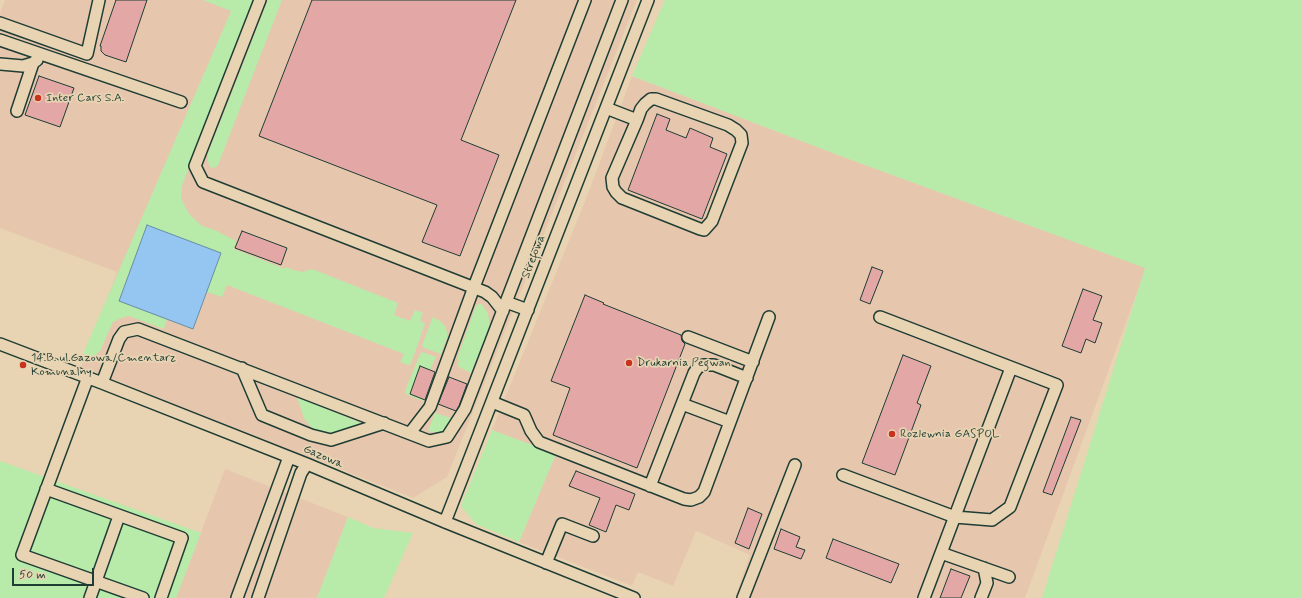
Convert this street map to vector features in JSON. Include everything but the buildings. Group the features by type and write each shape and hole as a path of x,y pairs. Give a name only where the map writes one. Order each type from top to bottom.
{"street":[{"path":"0,23 87,54 99,0"},
{"path":"260,0 195,166 203,182 474,287 485,292 504,306 528,310"},
{"path":"410,433 430,407 474,287 585,0"},
{"path":"102,383 119,339 124,332 138,329 429,441 447,437 465,409 622,0"},
{"name":"Strefowa","path":"445,522 648,0"},
{"path":"0,40 181,102"},
{"path":"0,64 23,66 33,63 44,55"},
{"path":"17,111 33,63"},
{"path":"651,99 656,99 728,125 741,135 742,143 712,221 704,230 622,198 613,187 612,178 637,120 641,109 645,104 651,99"},
{"path":"606,108 637,120"},
{"path":"492,402 524,415 539,442 684,499 691,500 699,497 704,492 770,317"},
{"path":"843,475 955,517 992,520 1010,507 1057,385 880,317"},
{"path":"688,337 753,362"},
{"name":"Gazowa","path":"0,344 88,377 289,457 634,598"},
{"path":"650,486 694,373 698,367 704,365 714,365 747,378"},
{"path":"242,368 262,415 311,435 331,440 384,423"},
{"path":"924,598 1011,368"},
{"path":"88,377 22,555 143,598"},
{"path":"682,404 730,422"},
{"path":"237,598 289,457"},
{"path":"258,598 301,473 306,464"},
{"path":"743,598 795,465"},
{"path":"46,489 182,538 161,598"},
{"path":"90,598 119,516"},
{"path":"546,563 562,524 592,536"},
{"path":"941,553 1008,577"},
{"path":"981,598 987,583 984,568"}],"shaded area":[{"path":"5,0 203,0 234,11 238,0 637,0 447,477 413,498 81,367 117,272 0,228 0,13"},
{"path":"632,76 838,155 1146,268 1025,598 735,598 750,555 696,531 673,586 638,572 632,586 519,542 556,454 492,430 586,199"},
{"path":"225,469 348,517 317,598 176,598"}],"green space":[{"path":"203,0 253,0 182,186 181,198 189,214 202,226 215,230 236,241 234,249 285,269 286,267 303,272 312,269 398,303 394,315 410,321 415,310 423,313 420,321 425,323 411,364 408,365 400,362 404,354 227,285 222,297 207,292 221,253 119,301 167,319 164,329 129,316 121,318 113,322 100,351 86,362 79,363 231,11"},
{"path":"268,0 282,0 218,165 215,168 210,167 208,153"},
{"path":"665,0 1301,0 1301,598 1042,598 1145,268 838,155 632,76"},
{"path":"482,304 488,314 489,329 471,373 459,367 459,360 457,359 476,306"},
{"path":"433,317 445,326 447,332 447,338 441,354 424,348 422,345"},
{"path":"422,352 436,357 430,370 410,394 423,399 422,401 406,394 405,391"},
{"path":"297,397 361,423 344,432 331,434 322,433 311,427 304,418"},
{"path":"435,413 454,419 445,431 438,433 428,431"},
{"path":"492,430 556,454 519,542 476,524 461,506"},
{"path":"0,461 201,533 176,598 0,598"},
{"path":"348,517 373,528 413,533 384,598 317,598"}],"water":[{"path":"147,225 221,253 193,329 119,301"}],"place":[{"name":"Inter Cars S.A.","path":"38,98"},
{"name":"Drukarnia Pegwan","path":"629,363"},
{"name":"14.B. ul.Gazowa/Cmentarz Komunalny","path":"23,365"},
{"name":"Rozlewnia GASPOL","path":"892,434"}]}
